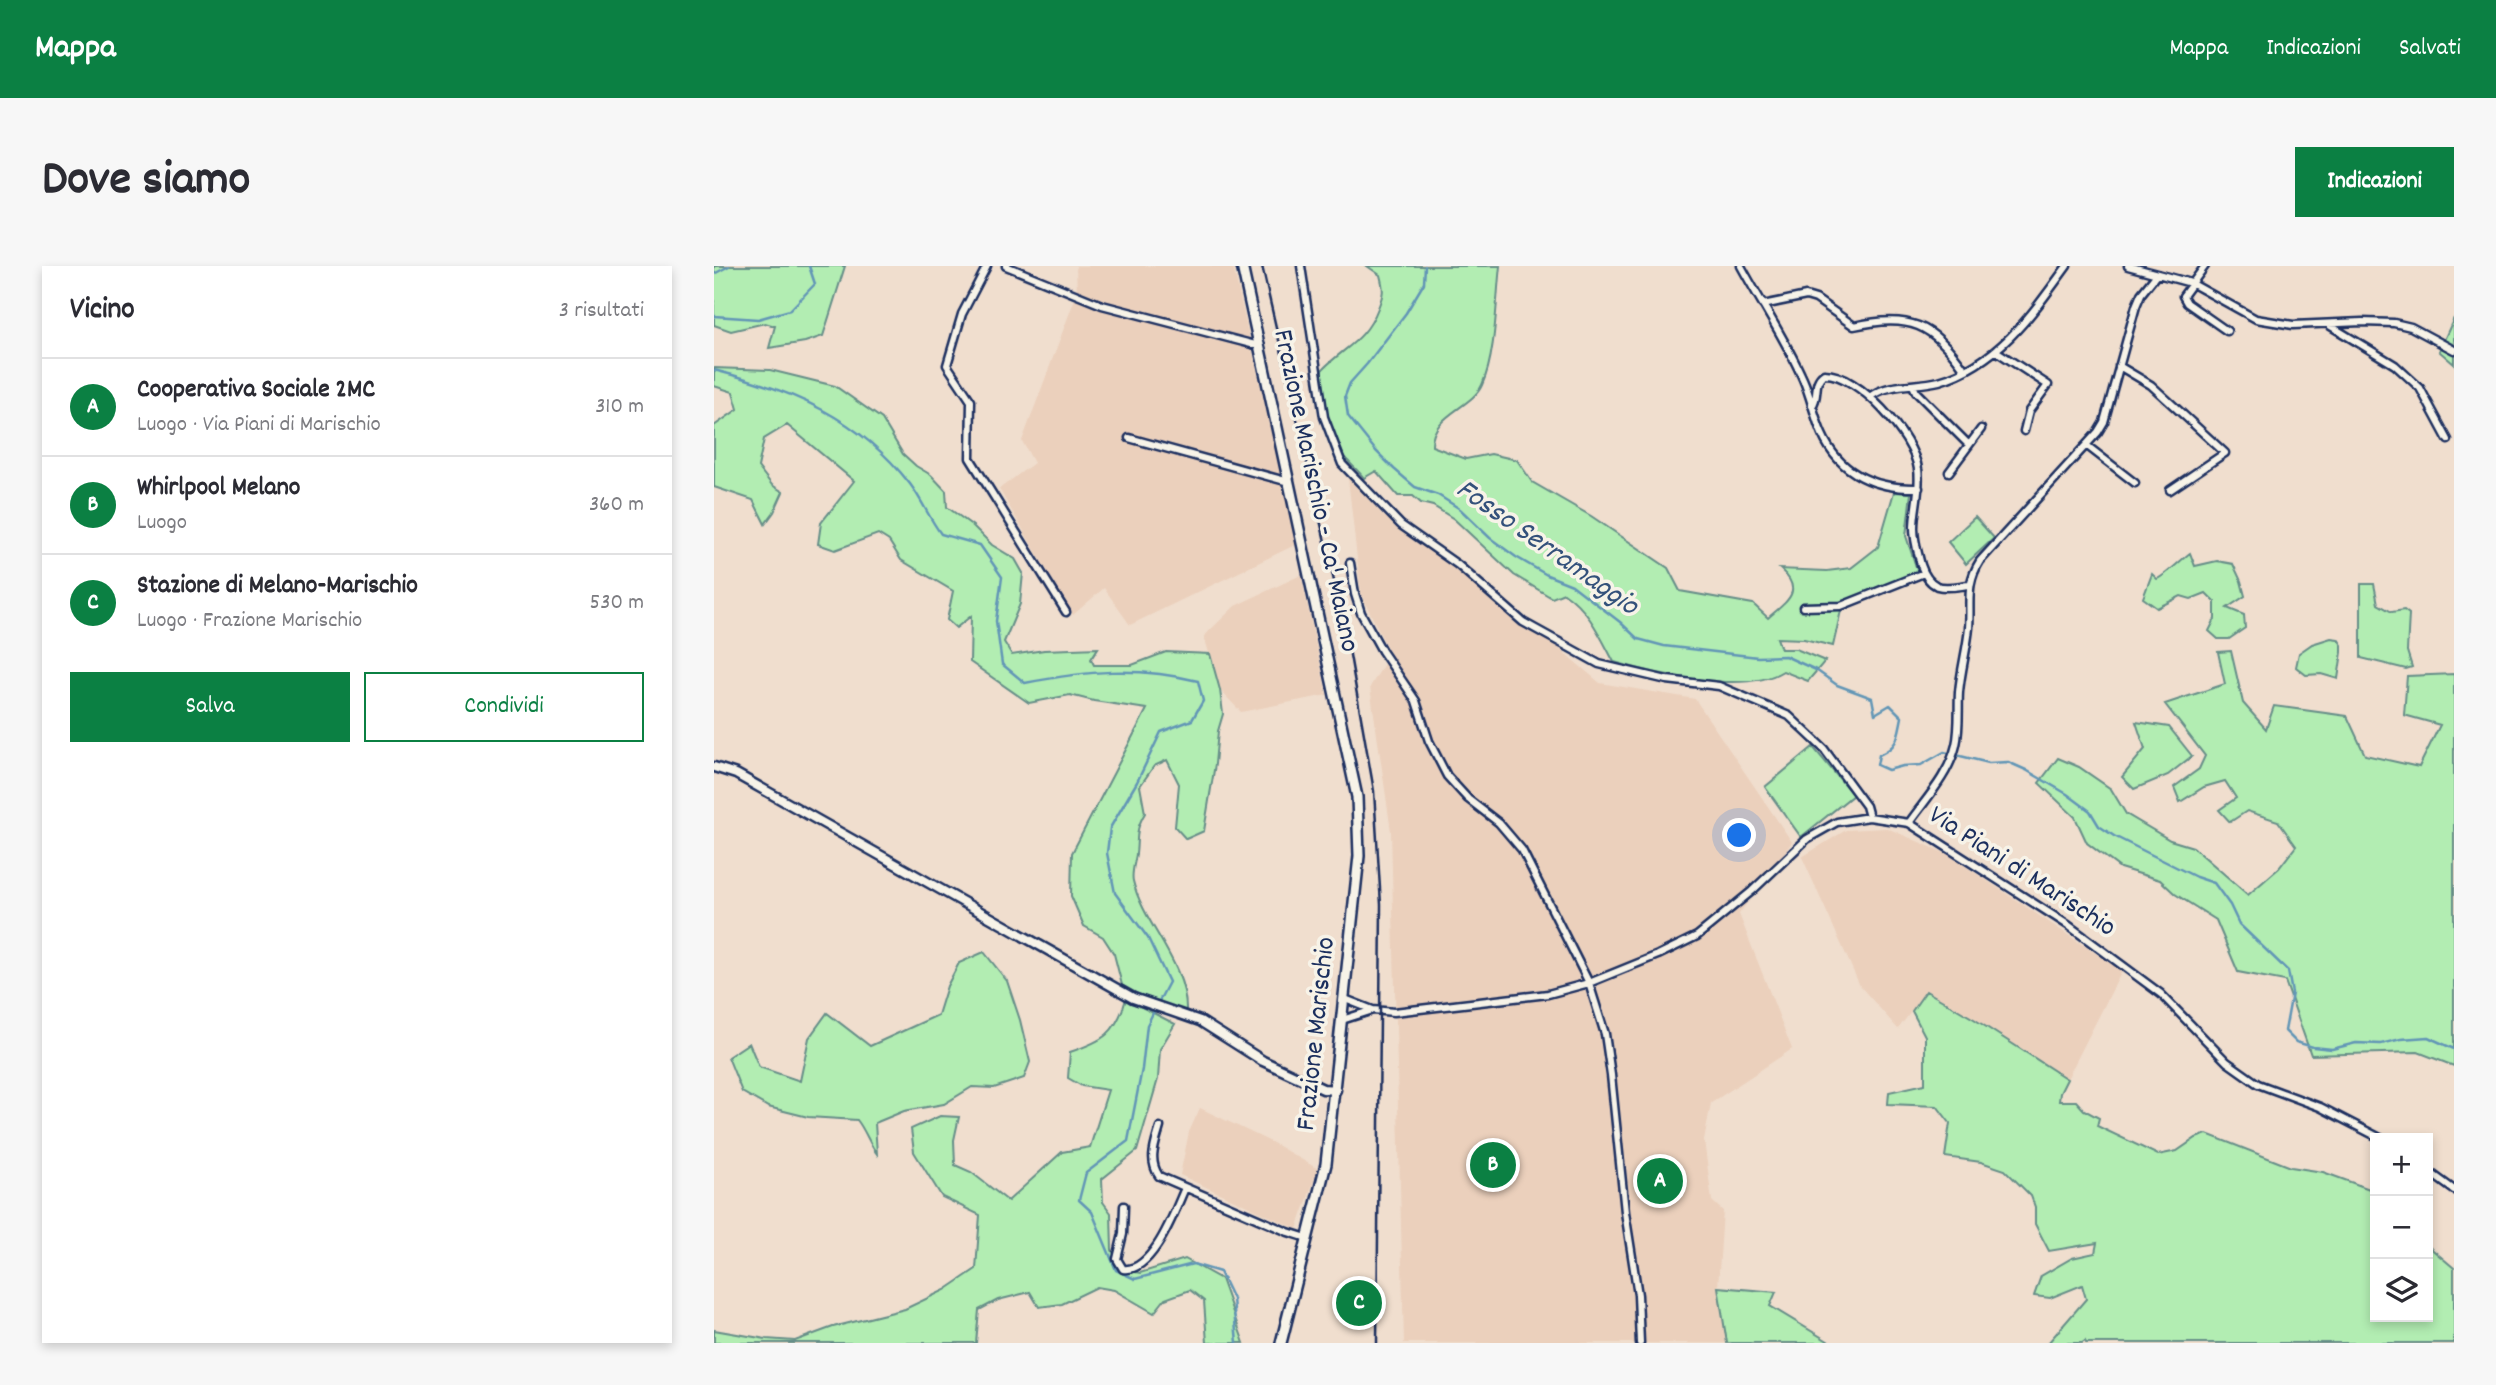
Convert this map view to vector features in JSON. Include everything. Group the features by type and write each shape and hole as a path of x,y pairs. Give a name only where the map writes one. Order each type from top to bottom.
{"main road":[{"name":"Frazione Marischio - Ca' Maiano","path":"1241,266 1342,726"},
{"name":"Frazione Marischio","path":"1281,1343 1326,1164 1345,999 1360,825 1342,726"}],"street":[{"path":"987,266 961,314 947,365 971,401 970,458 1066,612"},
{"path":"1006,266 1102,305 1259,346"},
{"path":"1301,266 1324,417 1342,464 1401,525 1458,565 1523,622 1599,664 1667,680 1719,687 1789,716 1824,749 1866,806 1869,817"},
{"path":"1741,266 1803,379 1824,437 1846,466 1876,484 1894,488 1919,488"},
{"path":"1871,396 1888,387 1938,381 1965,370 1996,351 2024,322 2067,266"},
{"path":"2128,266 2191,283 2256,318 2292,325 2394,323 2411,327 2454,350"},
{"path":"2205,266 2183,296 2187,303 2227,331"},
{"path":"1909,823 1951,760 1956,745 1961,675 1969,625 1969,585 1973,573 1980,561 2087,445 2104,422 2136,306 2141,294 2157,274"},
{"path":"1763,305 1806,296 1816,299 1854,326 1902,320 1924,328 1941,340 1965,370"},
{"path":"2327,324 2395,365 2420,388 2448,440"},
{"path":"1996,351 2048,385 2029,411 2024,431"},
{"path":"2119,366 2151,385 2225,453 2169,490"},
{"path":"1812,406 1816,401 1817,383 1824,374 1830,374 1871,396 1894,424 1917,463 1919,488 1914,542 1924,573 1936,585 1969,585"},
{"path":"1913,385 1916,392 1969,445"},
{"path":"1949,472 1981,429"},
{"path":"1129,438 1289,482"},
{"path":"2087,445 2135,483"},
{"path":"1350,563 1361,613 1382,651 1416,701 1429,741 1447,776 1468,799 1499,823 1522,850 1589,983 1605,1034 1611,1075 1626,1212 1639,1295 1640,1343"},
{"path":"1803,607 1841,606 1924,573"},
{"path":"714,767 736,774 1142,1001 1200,1021 1263,1061 1323,1088 1336,1090"},
{"name":"Via Piani di Marischio","path":"1373,1010 1394,1012 1548,994 1589,983 1658,956 1697,936 1752,891 1807,839 1837,822 1869,817 1909,823 2068,925 2161,994 2227,1062 2258,1084 2320,1107 2370,1133"},
{"path":"1345,999 1373,1010"},
{"path":"1342,1020 1373,1010"},
{"path":"1160,1127 1151,1160 1159,1176 1307,1238"},
{"path":"2433,1175 2454,1190"},
{"path":"1124,1206 1124,1227 1117,1259 1123,1269 1129,1270 1142,1263 1157,1245 1185,1188"}],"shaded area":[{"path":"1076,266 1233,266 1297,544 1130,625 1104,588 1073,615 999,489 1034,463 1022,441 1077,293"},
{"path":"1348,478 1384,516 1511,608 1600,683 1695,699 1792,842 1739,914 1792,1049 1711,1103 1704,1140 1712,1201 1723,1211 1718,1287 1727,1343 1404,1343 1391,831 1370,687 1390,654 1361,594"},
{"path":"1301,575 1327,695 1241,712 1220,690 1204,636 1235,606"},
{"path":"1887,828 1947,854 2122,971 2067,1079 1927,991 1898,1029 1860,986 1802,857 1846,830"},
{"path":"1200,1108 1273,1143 1318,1169 1297,1229 1180,1175 1189,1132"}],"green space":[{"path":"714,266 845,266 823,336 769,348 775,326 765,323 731,331 714,325"},
{"path":"1367,266 1500,266 1493,343 1487,373 1477,393 1438,427 1433,435 1432,446 1466,459 1491,454 1517,460 1532,482 1591,516 1668,568 1680,591 1753,604 1768,618 1787,601 1792,590 1787,577 1780,569 1827,571 1851,568 1878,547 1894,492 1911,493 1906,536 1918,573 1842,606 1833,646 1804,639 1777,638 1781,649 1796,649 1825,661 1808,681 1783,671 1767,678 1747,681 1700,680 1614,662 1587,615 1564,593 1552,598 1514,575 1454,519 1433,506 1421,503 1413,496 1398,496 1376,471 1364,478 1339,449 1326,416 1322,370 1361,336 1378,308 1383,291 1380,275"},
{"path":"2454,318 2454,364 2439,351"},
{"path":"714,368 770,370 835,386 882,419 903,454 931,475 946,491 947,507 973,526 992,545 1015,559 1023,573 1020,604 1004,642 1012,655 1044,650 1098,648 1091,659 1094,665 1132,665 1166,652 1210,654 1220,690 1223,714 1218,731 1204,831 1186,839 1175,827 1179,784 1167,760 1154,766 1140,786 1145,813 1138,828 1132,875 1138,897 1180,978 1186,1012 1140,995 1122,985 1114,954 1103,937 1084,926 1071,896 1072,853 1147,709 1070,695 1029,703 970,662 971,616 956,628 947,620 953,591 901,560 889,541 878,534 835,550 818,544 821,523 854,481 787,425 764,439 758,467 772,485 783,492 765,524 753,500 714,487 714,426 738,409 733,392 714,386"},
{"path":"1975,517 1994,538 1966,564 1948,542"},
{"path":"2190,553 2195,566 2217,561 2233,564 2241,581 2245,596 2227,608 2244,615 2245,628 2229,639 2218,639 2209,631 2215,619 2215,602 2206,593 2191,599 2181,596 2157,608 2143,598 2152,574 2157,579 2160,578"},
{"path":"2361,584 2374,584 2378,604 2392,612 2404,610 2409,614 2407,651 2412,667 2406,669 2361,658"},
{"path":"2331,638 2338,639 2342,645 2338,679 2321,674 2306,675 2296,667 2299,653 2312,644"},
{"path":"2231,651 2243,703 2266,729 2274,706 2347,716 2365,755 2419,767 2440,725 2404,715 2407,676 2454,674 2454,1066 2418,1052 2311,1055 2285,981 2238,972 2216,920 2175,894 2160,880 2120,868 2087,843 2075,817 2039,783 2058,758 2079,767 2111,789 2126,814 2170,840 2193,847 2248,895 2279,868 2296,846 2278,821 2247,811 2230,822 2219,810 2236,798 2225,781 2204,787 2180,802 2174,787 2199,769 2205,756 2165,704 2225,684 2218,652"},
{"path":"2136,722 2169,727 2192,756 2168,775 2134,789 2122,777 2145,749"},
{"path":"1813,747 1853,795 1801,837 1765,787"},
{"path":"984,952 1007,981 1020,1020 1030,1062 1024,1078 994,1088 972,1087 944,1104 904,1111 875,1123 877,1154 857,1120 808,1117 768,1107 742,1092 728,1057 749,1043 759,1067 800,1081 809,1038 827,1013 870,1046 938,1015 947,986 959,963"},
{"path":"1926,991 1974,1019 2067,1079 2059,1101 2076,1101 2084,1110 2099,1118 2097,1126 2158,1155 2177,1151 2207,1134 2291,1167 2323,1172 2370,1189 2370,1322 2433,1322 2433,1250 2454,1268 2454,1343 2048,1343 2086,1299 2082,1285 2050,1298 2034,1296 2041,1276 2072,1258 2095,1253 2097,1243 2049,1251 2035,1224 2035,1207 2031,1196 2005,1170 1981,1162 1945,1157 1950,1123 1937,1106 1888,1104 1889,1092 1925,1084 1925,1036 1912,1011"},
{"path":"1126,999 1175,1024 1160,1049 1158,1079 1137,1151 1102,1179 1103,1202 1111,1213 1112,1250 1121,1269 1140,1273 1185,1259 1221,1279 1244,1343 1207,1343 1204,1301 1190,1290 1165,1299 1154,1313 1114,1290 1097,1287 1062,1304 1039,1307 1030,1292 998,1300 979,1310 976,1343 714,1343 714,1330 795,1341 833,1327 905,1309 945,1290 976,1269 980,1215 942,1197 914,1152 911,1129 940,1116 959,1117 954,1140 955,1165 971,1172 1008,1201 1062,1152 1090,1147 1108,1090 1082,1086 1068,1078 1070,1052 1100,1040 1107,1034 1118,1020"},
{"path":"1718,1287 1776,1292 1770,1306 1831,1343 1727,1343"}],"waterway":[{"path":"714,274 729,266"},
{"path":"714,316 758,319 790,310 815,284 809,266"},
{"name":"Fosso Serramaggio","path":"1425,266 1424,283 1406,313 1350,383 1345,396 1348,416 1376,451 1415,487 1438,495 1460,509 1490,538 1516,557 1547,575 1572,585 1638,639 1664,646 1758,657 1785,656 1816,670 1837,685 1872,698 1875,714 1890,705 1902,717 1894,745 1879,755 1877,765 1888,770 1921,765 1944,752 1989,763 2008,762 2067,794 2090,811 2099,826 2114,836 2196,877 2214,883 2230,905 2239,924 2288,971 2292,993 2285,1031 2296,1042 2332,1049 2356,1043 2381,1044 2428,1037 2454,1049"},
{"path":"714,370 797,397 846,424 869,441 910,484 941,534 980,545 1002,577 996,621 1002,664 1025,683 1111,672 1154,673 1198,681 1203,701 1192,720 1161,732 1137,782 1110,828 1107,853 1115,893 1148,938 1169,982 1158,1003"},
{"path":"1155,1009 1147,1025 1142,1069 1128,1141 1086,1173 1079,1200 1092,1212 1116,1270 1135,1279 1193,1264 1220,1272 1233,1299 1237,1343"}],"railway":[{"path":"1262,266 1347,638 1374,791 1381,905 1377,1343"}],"place":[{"name":"Whirlpool Melano","path":"1493,1165"},
{"name":"Cooperativa Sociale 2MC","path":"1660,1181"},
{"name":"Stazione di Melano-Marischio","path":"1359,1303"}]}
